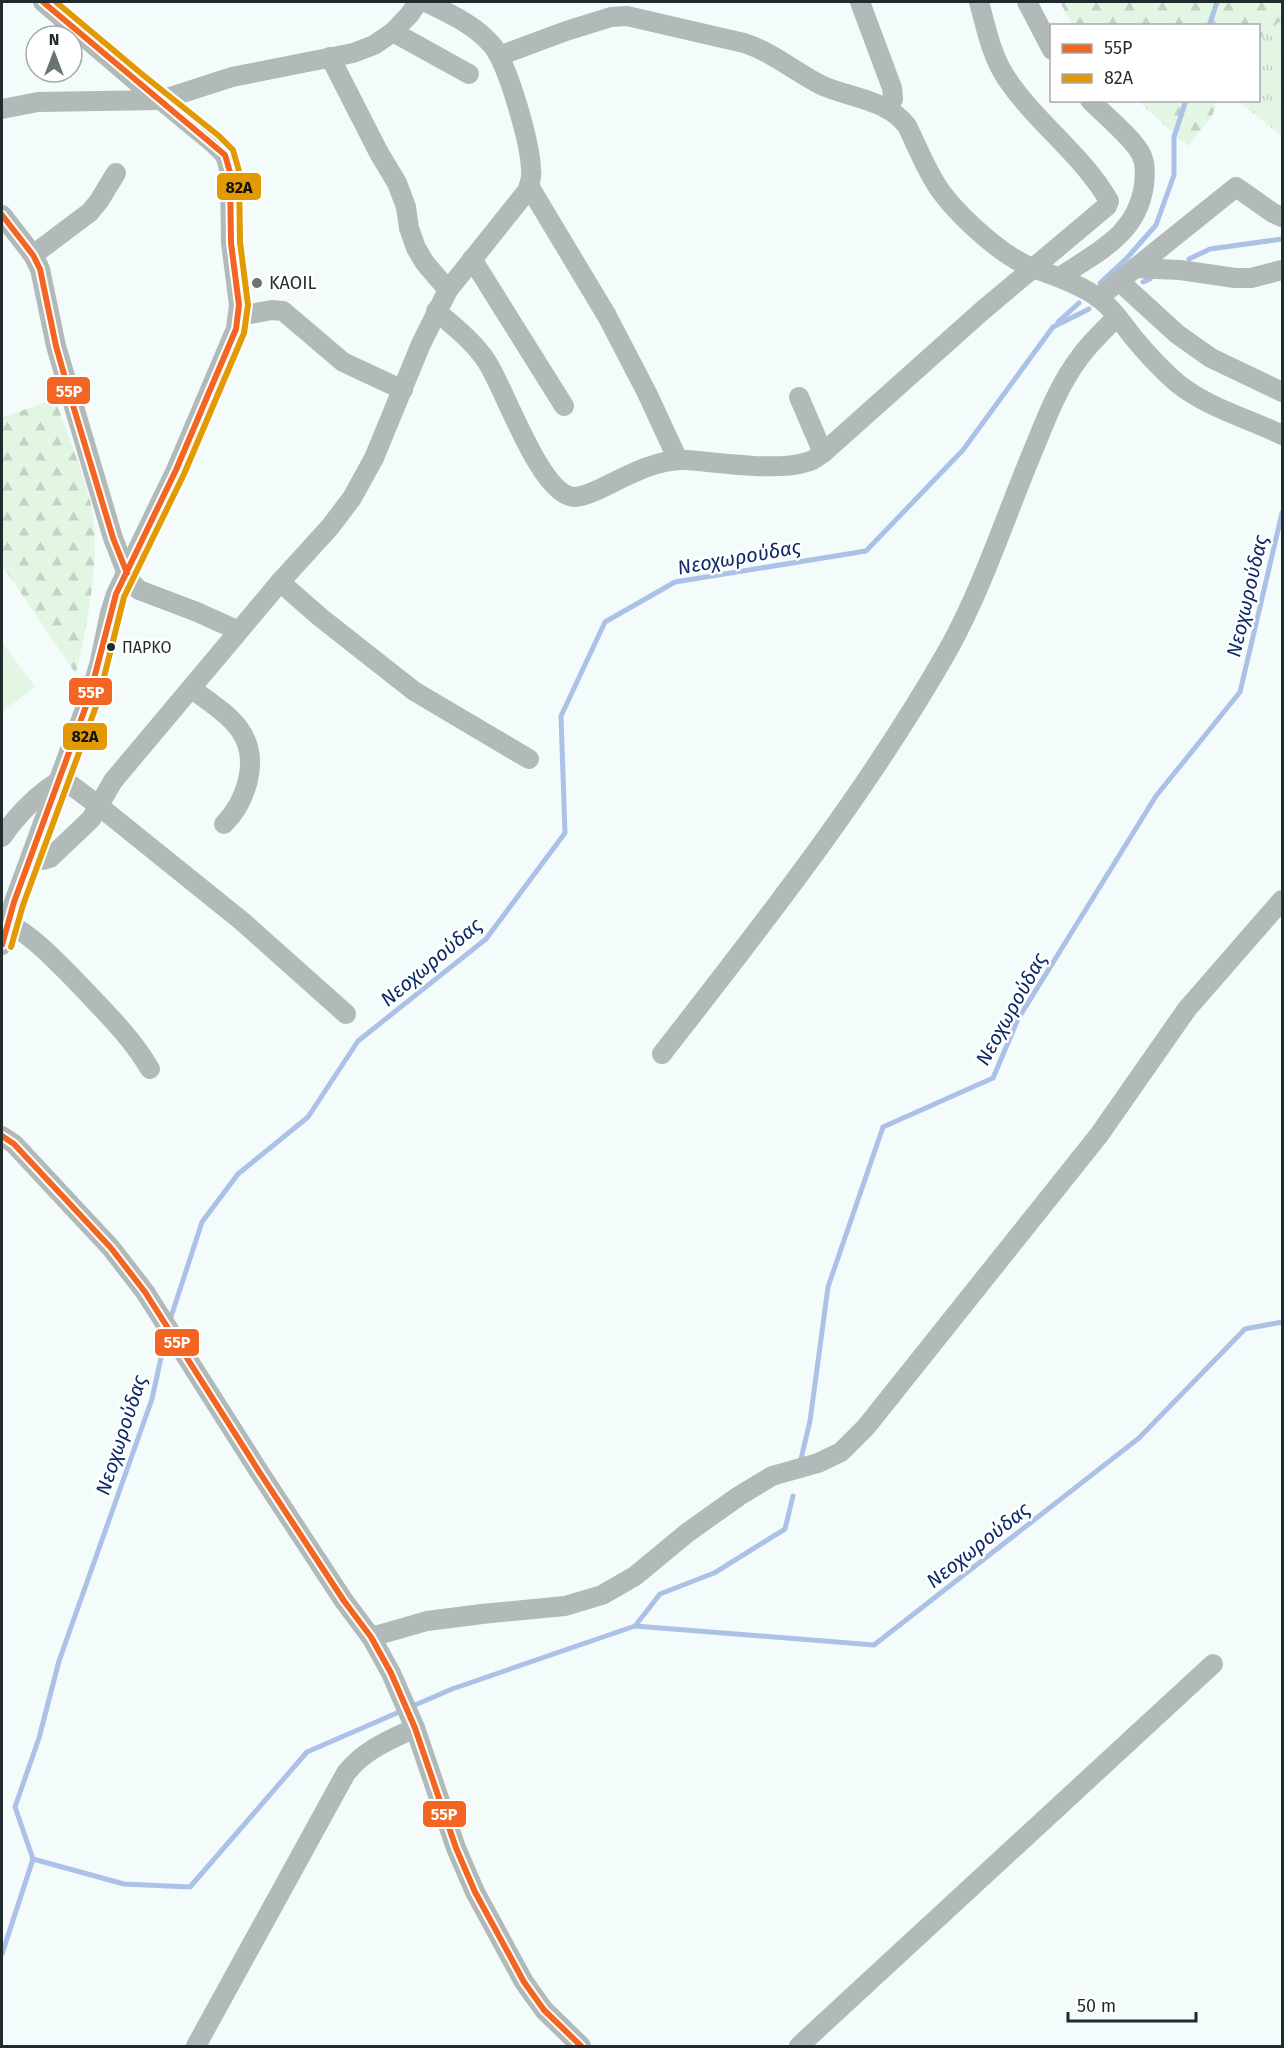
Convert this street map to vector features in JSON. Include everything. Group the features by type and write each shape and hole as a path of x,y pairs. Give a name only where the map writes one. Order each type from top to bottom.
{"street":[{"path":"2,945 99,665 113,603 213,388 236,329 238,316 231,243 228,161 213,143 136,82 43,2"},
{"path":"2,109 38,102 161,100 238,75 368,48 393,32 418,2"},
{"path":"31,858 43,860 50,858 91,819 113,782 280,582 330,528 352,498 374,458 447,290 519,203 529,186 531,169 529,152 507,74 499,56 477,31 453,15 426,2"},
{"path":"860,2 892,88 893,99 887,109"},
{"path":"436,311 482,355 493,372 525,440 552,483 566,495 580,496 650,467 678,460 751,465 790,465 810,462 823,453 946,341 1107,206 1109,201 1092,176 1004,75 992,48 979,2"},
{"path":"1027,2 1050,46"},
{"path":"499,56 610,9 634,17 744,43 760,49 823,86 887,109 907,126 934,181 955,209 1003,250 1033,267 1073,282 1098,298 1149,356 1187,391 1216,407 1282,435"},
{"path":"393,32 469,74"},
{"path":"330,57 379,153 397,183 406,207 409,228 416,248 424,263 447,290"},
{"path":"1060,277 1124,232 1137,212 1143,191 1145,170 1140,152 1092,102"},
{"path":"33,255 90,212 116,173"},
{"path":"529,186 607,316 647,393 678,460"},
{"path":"1098,298 1236,187 1282,217"},
{"path":"2,215 33,255 40,269 56,346 69,392 113,538 127,573 135,587 145,593 197,612 239,631"},
{"path":"472,259 564,406"},
{"path":"1135,268 1162,268 1235,278 1264,276 1282,270"},
{"path":"1119,281 1177,334 1203,352 1252,379 1282,392"},
{"path":"238,316 272,310 283,311 343,362 403,390"},
{"path":"662,1054 754,936 823,842 864,783 948,650 978,591 1024,471 1063,384 1079,358 1117,317"},
{"path":"799,396 823,453"},
{"path":"280,582 407,687 529,759"},
{"path":"192,689 222,711 250,745 251,766 246,787 239,805 224,824"},
{"path":"2,837 31,801 59,782 71,785 243,922 346,1014"},
{"path":"371,1636 427,1621 565,1606 602,1595 635,1576 687,1533 772,1476 818,1463 841,1452 866,1427 1092,1144 1187,1009 1282,900"},
{"path":"8,923 36,943 101,1007 130,1040 150,1069"},
{"path":"2,1136 14,1144 103,1240 144,1292 344,1601 371,1636 391,1673 415,1728 456,1848 492,1923 524,1982 544,2010 581,2046"},
{"path":"799,2046 1213,1664"},
{"path":"196,2046 346,1773 360,1758 372,1750 415,1728"}],"green space":[{"path":"1060,2 1282,2 1282,20 1260,40 1260,24 1071,24"},
{"path":"1282,20 1282,136 1239,102 1260,102 1260,40"},
{"path":"1139,102 1218,102 1212,116 1188,146"},
{"path":"55,399 83,478 94,523 92,589 76,674 2,565 2,415 3,417"},
{"path":"2,642 35,687 2,712"}],"waterway":[{"path":"1210,24 1217,2"},
{"path":"1100,283 1127,258 1156,225 1174,175 1174,137 1185,102"},
{"name":"Νεοχωρούδας","path":"1189,259 1210,249 1282,239"},
{"name":"Νεοχωρούδας","path":"1143,282 1150,279"},
{"path":"1058,322 1079,303"},
{"name":"Νεοχωρούδας","path":"170,1320 202,1222 238,1174 308,1117 358,1041 486,939 565,833 561,716 605,622 675,582 866,551 963,450 1053,327 1089,309"},
{"name":"Νεοχωρούδας","path":"800,1463 810,1421 828,1287 883,1127 993,1078 1018,1019 1156,796 1240,692 1282,513"},
{"name":"Νεοχωρούδας","path":"33,1859 124,1884 190,1887 307,1752 452,1689 635,1626 874,1645 1139,1438 1245,1329 1282,1322"},
{"name":"Νεοχωρούδας","path":"2,1954 33,1859 15,1807 39,1738 59,1661 152,1399 166,1335"},
{"name":"Νεοχωρούδας","path":"635,1626 660,1594 714,1573 785,1529 793,1496"}],"transit line":[{"name":"55Ρ","path":"2,945 14,902 89,698 116,594 176,470 236,329 239,305 231,243 230,172 225,155 43,2"},
{"name":"82Α","path":"11,947 23,905 98,701 124,597 184,474 244,333 248,305 240,242 239,171 233,150 56,2"},
{"name":"55Ρ","path":"2,215 33,255 40,269 56,346 69,392 113,538 127,573"},
{"name":"55Ρ","path":"2,1136 14,1144 111,1248 145,1292 260,1473 344,1601 371,1637 391,1673 415,1728 456,1848 475,1892 524,1982 544,2010 581,2046"}],"place":[{"name":"KAOIL","path":"257,283"},
{"name":"ΠΑΡΚΟ","path":"111,647"}]}
